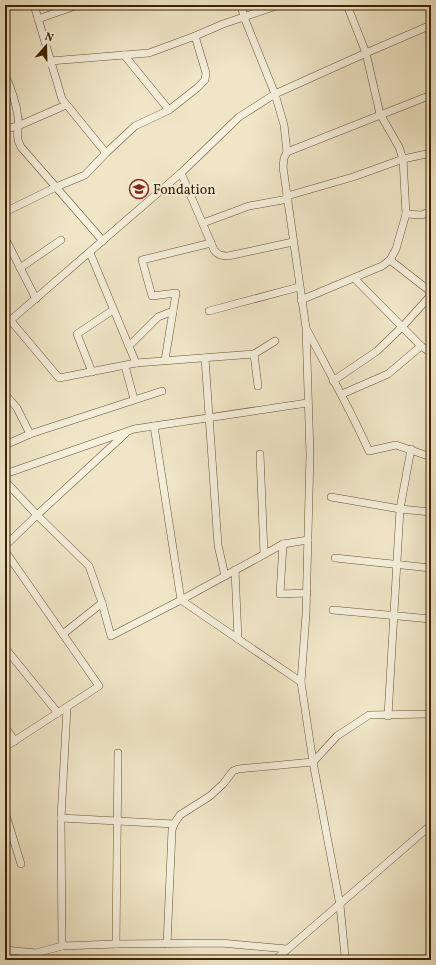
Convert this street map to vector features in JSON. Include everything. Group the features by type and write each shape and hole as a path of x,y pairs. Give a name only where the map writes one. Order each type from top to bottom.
{"street":[{"path":"34,5 62,99 106,153"},
{"path":"38,19 78,5"},
{"path":"241,5 244,17 275,94 284,125 287,152 284,158 283,167 306,328 307,403 310,454 307,593 301,682 313,762 340,905 345,956"},
{"path":"50,61 149,53 223,24 279,5"},
{"path":"301,300 382,266 390,260 396,249 406,214 403,159 399,147 380,114 366,53 347,5"},
{"path":"276,341 254,354 136,363 59,378 8,323 181,173 239,117 275,94 431,25"},
{"path":"5,212 56,187 85,175 135,126 169,110 197,88 205,80 206,73 195,36"},
{"path":"124,55 169,110"},
{"path":"5,75 15,100 18,118 17,140 21,147 103,241"},
{"path":"287,152 431,95"},
{"path":"5,129 18,126 66,105"},
{"path":"203,223 249,206 288,198 403,159 431,153"},
{"path":"181,173 214,250 218,254 228,256 293,242"},
{"path":"406,214 422,215 431,211"},
{"path":"6,240 36,299"},
{"path":"20,268 61,240"},
{"path":"165,360 176,293 152,296 142,260 211,243"},
{"path":"90,253 136,363"},
{"path":"333,381 378,351 403,326 431,294 390,260"},
{"path":"354,278 422,346 431,353"},
{"path":"210,310 299,287"},
{"path":"92,372 77,334 113,310"},
{"path":"129,346 158,317 173,311"},
{"path":"306,328 333,381 342,394 369,451 396,445 430,454"},
{"path":"342,394 388,374 422,346"},
{"path":"254,354 258,386"},
{"path":"205,358 218,545 225,576"},
{"path":"125,366 134,399"},
{"path":"5,445 30,434 162,391"},
{"path":"5,394 17,408 30,434"},
{"path":"5,474 128,432 154,426 307,403"},
{"path":"154,426 181,600 301,682"},
{"path":"5,546 128,432"},
{"path":"388,716 400,508 411,449"},
{"path":"260,454 264,554"},
{"path":"5,481 89,566 102,603 111,636 181,600 283,544 308,540"},
{"path":"331,497 431,512"},
{"path":"283,544 280,594 307,593"},
{"path":"5,551 98,686 5,747"},
{"path":"335,558 431,568"},
{"path":"235,570 238,639"},
{"path":"63,634 102,603"},
{"path":"333,610 431,619"},
{"path":"5,648 58,713"},
{"path":"62,946 61,818 66,708"},
{"path":"166,944 172,830 180,815 210,796 223,784 233,771 238,769 313,762 337,736 369,715 388,716 431,714"},
{"path":"5,727 15,741"},
{"path":"116,944 118,752"},
{"path":"5,812 22,864"},
{"path":"61,818 174,824"},
{"path":"275,960 431,825"},
{"path":"5,950 36,953 62,946 116,944 221,944 288,949"}],"place":[{"name":"Fondation","path":"139,189"}]}
